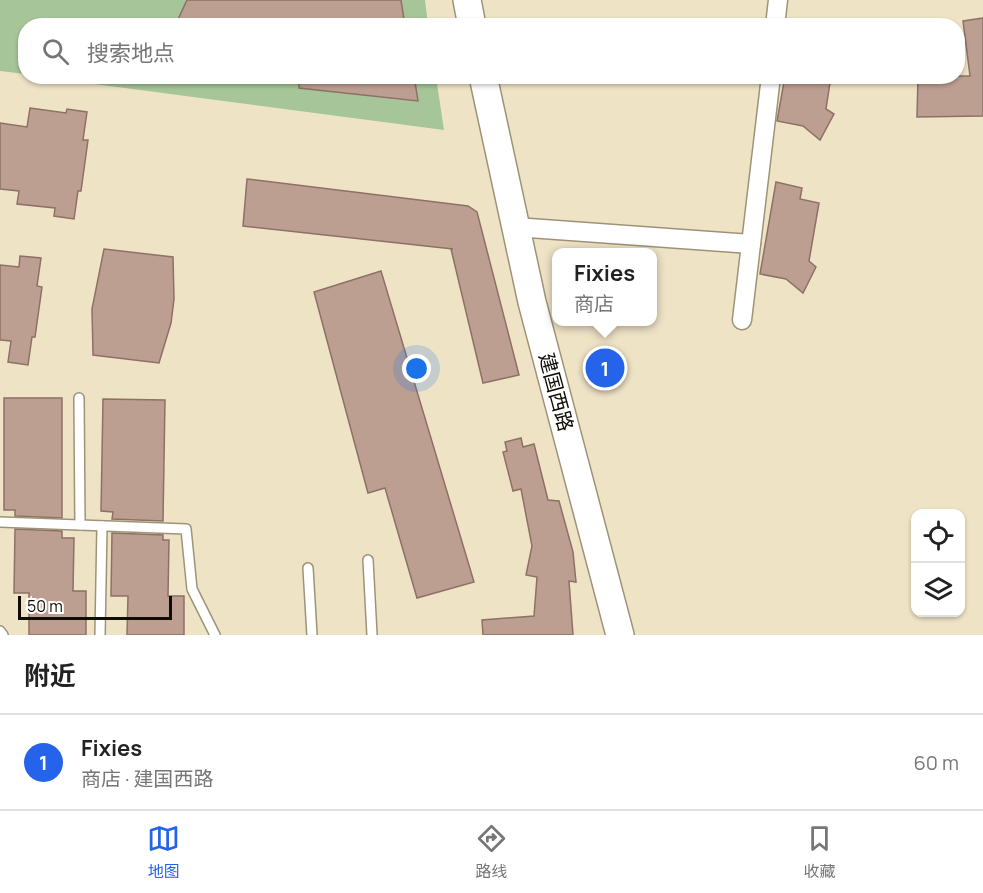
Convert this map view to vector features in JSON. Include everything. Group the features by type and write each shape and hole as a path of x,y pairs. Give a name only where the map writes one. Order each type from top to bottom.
{"street":[{"path":"467,0 470,18"},
{"path":"776,18 778,0"},
{"name":"建国西路","path":"485,84 532,302 620,635"},
{"path":"742,320 770,84"},
{"path":"515,227 751,244"}],"lane":[{"path":"79,398 80,525"},
{"path":"0,522 186,529 192,589 215,635"},
{"path":"100,635 102,526"},
{"path":"368,560 372,635"},
{"path":"308,568 312,635"},
{"path":"0,631 3,635"}],"green space":[{"path":"0,0 425,0 427,18 18,18 18,73 0,71"},
{"path":"94,84 437,84 444,130"}],"building":[{"path":"187,0 401,0 404,18 179,18"},
{"path":"983,18 983,116 917,117 918,84 965,84 965,76 970,76 965,21"},
{"path":"299,84 415,84 418,101 299,88"},
{"path":"784,84 830,84 826,109 834,114 820,140 803,126 777,121"},
{"path":"30,108 66,113 67,109 87,112 83,140 88,140 81,191 78,191 74,219 54,216 55,208 17,204 19,191 0,189 0,123 27,127"},
{"path":"247,179 468,206 477,212 519,375 483,383 451,249 453,249 243,226"},
{"path":"776,182 802,188 800,199 819,203 809,261 816,267 803,293 786,279 760,274"},
{"path":"104,249 173,257 174,299 171,323 159,363 93,355 92,309"},
{"path":"20,256 41,258 37,286 42,287 35,337 32,337 28,365 8,362 11,341 0,340 0,265 19,267"},
{"path":"381,271 474,582 417,598 385,488 368,493 314,292"},
{"path":"4,398 62,398 62,518 15,516 15,510 4,510"},
{"path":"103,399 165,400 163,521 112,519 113,512 101,511"},
{"path":"521,438 523,447 534,444 548,500 559,501 573,552 576,582 569,581 573,635 483,635 482,620 534,616 537,577 526,575 532,546 521,489 513,491 503,452 507,451 505,442"},
{"path":"15,529 62,531 62,538 74,538 73,591 86,591 86,635 29,635 29,593 14,593"},
{"path":"112,533 163,535 163,540 169,540 168,596 184,596 184,635 127,635 128,596 111,596"}],"place":[{"name":"Fixies","path":"605,368"}]}
